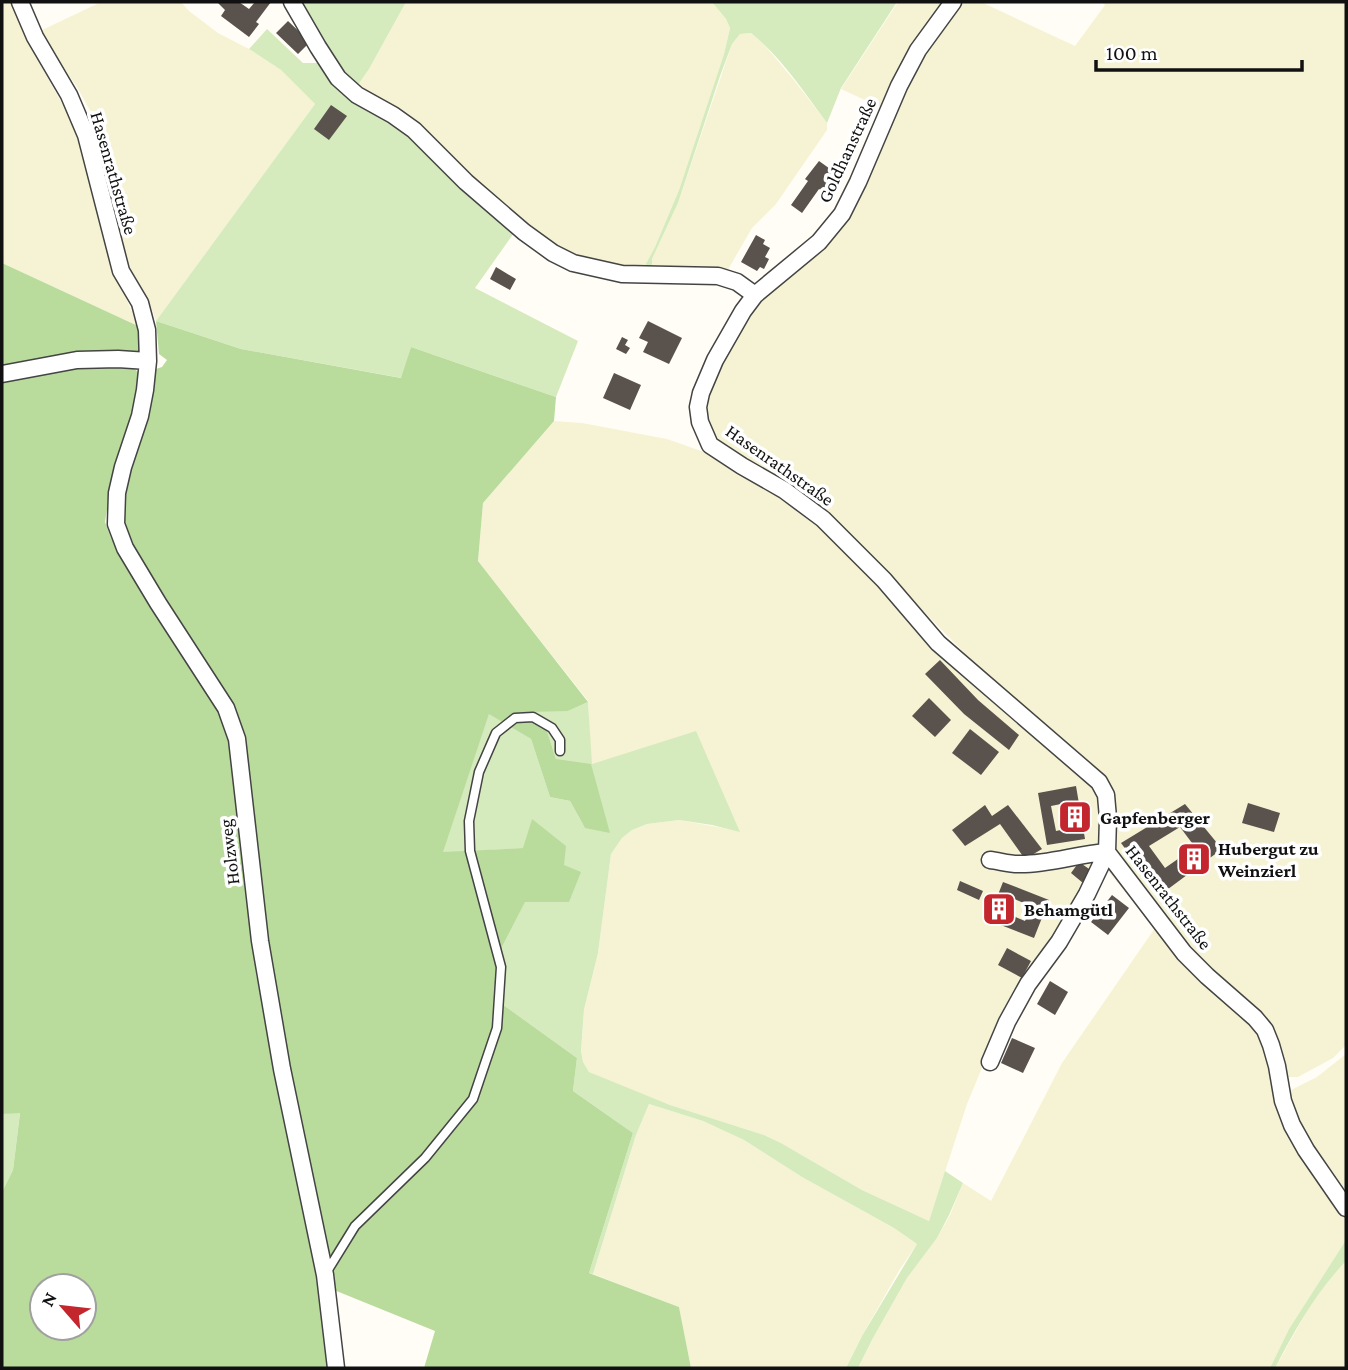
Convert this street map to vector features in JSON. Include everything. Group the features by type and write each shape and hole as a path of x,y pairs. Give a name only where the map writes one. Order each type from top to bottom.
{"street":[{"name":"Hasenrathstraße","path":"20,2 35,37 69,96 86,135 121,271 140,303 147,330 148,361"},
{"path":"292,2 338,78 357,95 414,130 466,182 553,253 573,263 622,274 718,276 737,282 755,295"},
{"name":"Goldhanstraße","path":"755,295 819,242 842,214 905,74 918,50 953,2"},
{"name":"Hasenrathstraße","path":"755,295 715,360 701,393 698,407 700,422 710,445 785,490 823,519 884,580 938,643 1099,782 1106,795 1107,852 1087,894 1059,942 1017,1003 990,1062"},
{"path":"2,374 77,360 148,361"},
{"name":"Holzweg","path":"148,361 140,416 117,493 116,524 125,548 226,708 237,739 260,941 282,1069 325,1276 336,1368"},
{"name":"Hasenrathstraße","path":"990,860 1018,864 1107,852"},
{"name":"Hasenrathstraße","path":"1107,852 1184,953 1265,1030 1292,1125 1346,1208"}],"lane":[{"path":"325,1276 355,1226 425,1158 473,1099 497,1028 501,967 470,851 469,821 479,772 496,733 515,718 533,718 552,728 560,740 560,751"}],"shaded area":[{"path":"2,2 12,2 32,50 68,114 83,150 110,261 138,326 2,263"},
{"path":"101,2 181,2 218,33 281,70 315,104 156,321 149,302 123,257 108,192 106,155 97,123 77,87 38,32"},
{"path":"406,2 712,2 730,28 724,54 679,190 642,271 623,271 559,251 356,88"},
{"path":"898,2 949,2 884,109 841,89"},
{"path":"960,2 981,2 1075,46 1105,5 1102,2 1346,2 1346,1045 1333,1058 1298,1077 1287,1077 1279,1043 1267,1020 1249,1000 1221,977 1261,1038 1321,1182 1346,1217 1346,1240 1289,1329 1270,1368 858,1368 907,1278 937,1238 963,1183 991,1201 1062,1063 1155,928 1108,871 1096,868 984,1063 967,1104 929,1221 862,1190 764,1135 670,1105 608,1081 589,1072 583,1062 581,1051 584,1011 598,953 611,854 622,838 647,824 679,820 740,831 591,764 588,701 478,561 483,503 554,421 582,423 667,439 704,452 781,494 819,525 1090,780 1117,794 1102,773 999,688 863,550 721,443 711,429 707,413 708,391 738,332 757,305 812,255 908,78"},
{"path":"751,33 793,79 827,123 827,130 776,204 752,228 726,273 652,271 652,259 678,203 732,44 740,34"},
{"path":"1346,1054 1346,1195 1307,1136 1287,1092 1317,1077"},
{"path":"649,1104 703,1121 744,1140 917,1244 900,1269 846,1368 691,1368 679,1307 593,1274 636,1135"},
{"path":"1346,1261 1346,1368 1275,1368 1311,1304"}],"green space":[{"path":"297,2 406,2 356,88 516,230 475,288 578,341 556,397 411,347 402,378 241,349 156,321 315,104 281,70 249,49 267,29 303,63 321,63"},
{"path":"712,2 897,2 841,88 827,123 792,75 772,53 751,33 740,34 732,44 720,76 678,203 652,259 652,271 642,271 679,190 724,54 730,28"},
{"path":"2,263 138,326 142,349 138,356 2,369"},
{"path":"156,321 241,349 401,378 411,347 556,397 554,421 483,503 478,561 588,702 568,711 527,712 547,731 556,759 591,764 610,833 585,828 570,801 550,797 531,739 489,714 443,852 523,848 532,819 566,846 564,865 581,872 569,902 525,902 502,947 502,1004 577,1058 573,1091 633,1133 589,1273 679,1307 691,1368 424,1368 435,1331 334,1290 308,1153 288,1068 228,699 135,552 122,524 122,503 153,370 162,367 167,360 159,354"},
{"path":"112,365 134,368 141,376 135,413 112,478 105,522 111,538 223,712 230,739 256,974 305,1205 330,1368 2,1368 2,1192 13,1170 20,1113 2,1114 2,381 61,368"},
{"path":"588,702 592,764 696,731 740,832 679,820 647,824 622,838 611,854 598,953 584,1010 581,1051 589,1072 670,1105 764,1135 862,1190 929,1221 945,1171 963,1183 937,1238 907,1278 858,1368 846,1368 917,1244 744,1140 703,1121 649,1104 636,1135 593,1274 589,1273 633,1133 573,1091 577,1058 502,1004 502,947 525,901 569,901 564,865 532,820 524,848 442,853 489,713 531,739 550,797 570,801 585,828 547,731 526,711 568,711"},
{"path":"20,1112 13,1170 2,1192 2,1114"},
{"path":"1346,1240 1346,1261 1316,1298 1275,1368 1270,1368 1289,1329"}],"building":[{"path":"217,2 239,2 249,9 255,2 271,2 249,37 221,16 225,10"},
{"path":"288,21 310,42 298,54 276,33"},
{"path":"331,105 347,116 329,140 314,129"},
{"path":"819,161 833,171 826,181 829,183 823,191 819,189 802,213 791,205 808,181 805,179"},
{"path":"756,235 765,240 763,244 770,248 765,257 769,259 764,269 760,267 757,271 741,262"},
{"path":"496,267 516,279 510,290 490,279"},
{"path":"648,321 682,338 669,364 643,352 648,342 639,338"},
{"path":"622,337 628,340 625,345 630,348 626,354 616,349"},
{"path":"614,373 641,385 630,410 603,398"},
{"path":"940,660 978,700 1019,735 1009,750 964,714 925,674"},
{"path":"929,698 951,720 935,737 912,716"},
{"path":"970,729 999,752 981,775 952,753"},
{"name":"Gapfenberger","path":"1076,786 1085,839 1047,845 1038,793","holes":["1066,803 1070,828 1056,831 1051,806"]},
{"path":"1248,803 1280,813 1274,832 1242,823"},
{"name":"Hubergut zu Weinzierl","path":"1185,804 1222,849 1160,895 1121,843","holes":["1180,827 1195,847 1165,868 1149,846"]},
{"path":"985,805 992,816 1008,805 1042,849 1025,859 1000,824 965,846 952,830"},
{"path":"1079,862 1092,871 1083,883 1071,873"},
{"path":"960,881 983,891 979,900 957,890"},
{"name":"Behamgütl","path":"1003,882 1049,900 1034,938 988,920","holes":["1012,898 1031,906 1025,921 1006,913"]},
{"path":"1112,895 1129,908 1108,935 1091,922"},
{"path":"1007,948 1031,961 1022,978 998,965"},
{"path":"1050,981 1068,992 1055,1015 1037,1004"},
{"path":"1012,1038 1035,1048 1023,1073 1001,1063"}],"place":[{"name":"Gapfenberger","path":"1075,817"},
{"name":"Hubergut zu Weinzierl","path":"1194,859"},
{"name":"Behamgütl","path":"999,909"}]}
